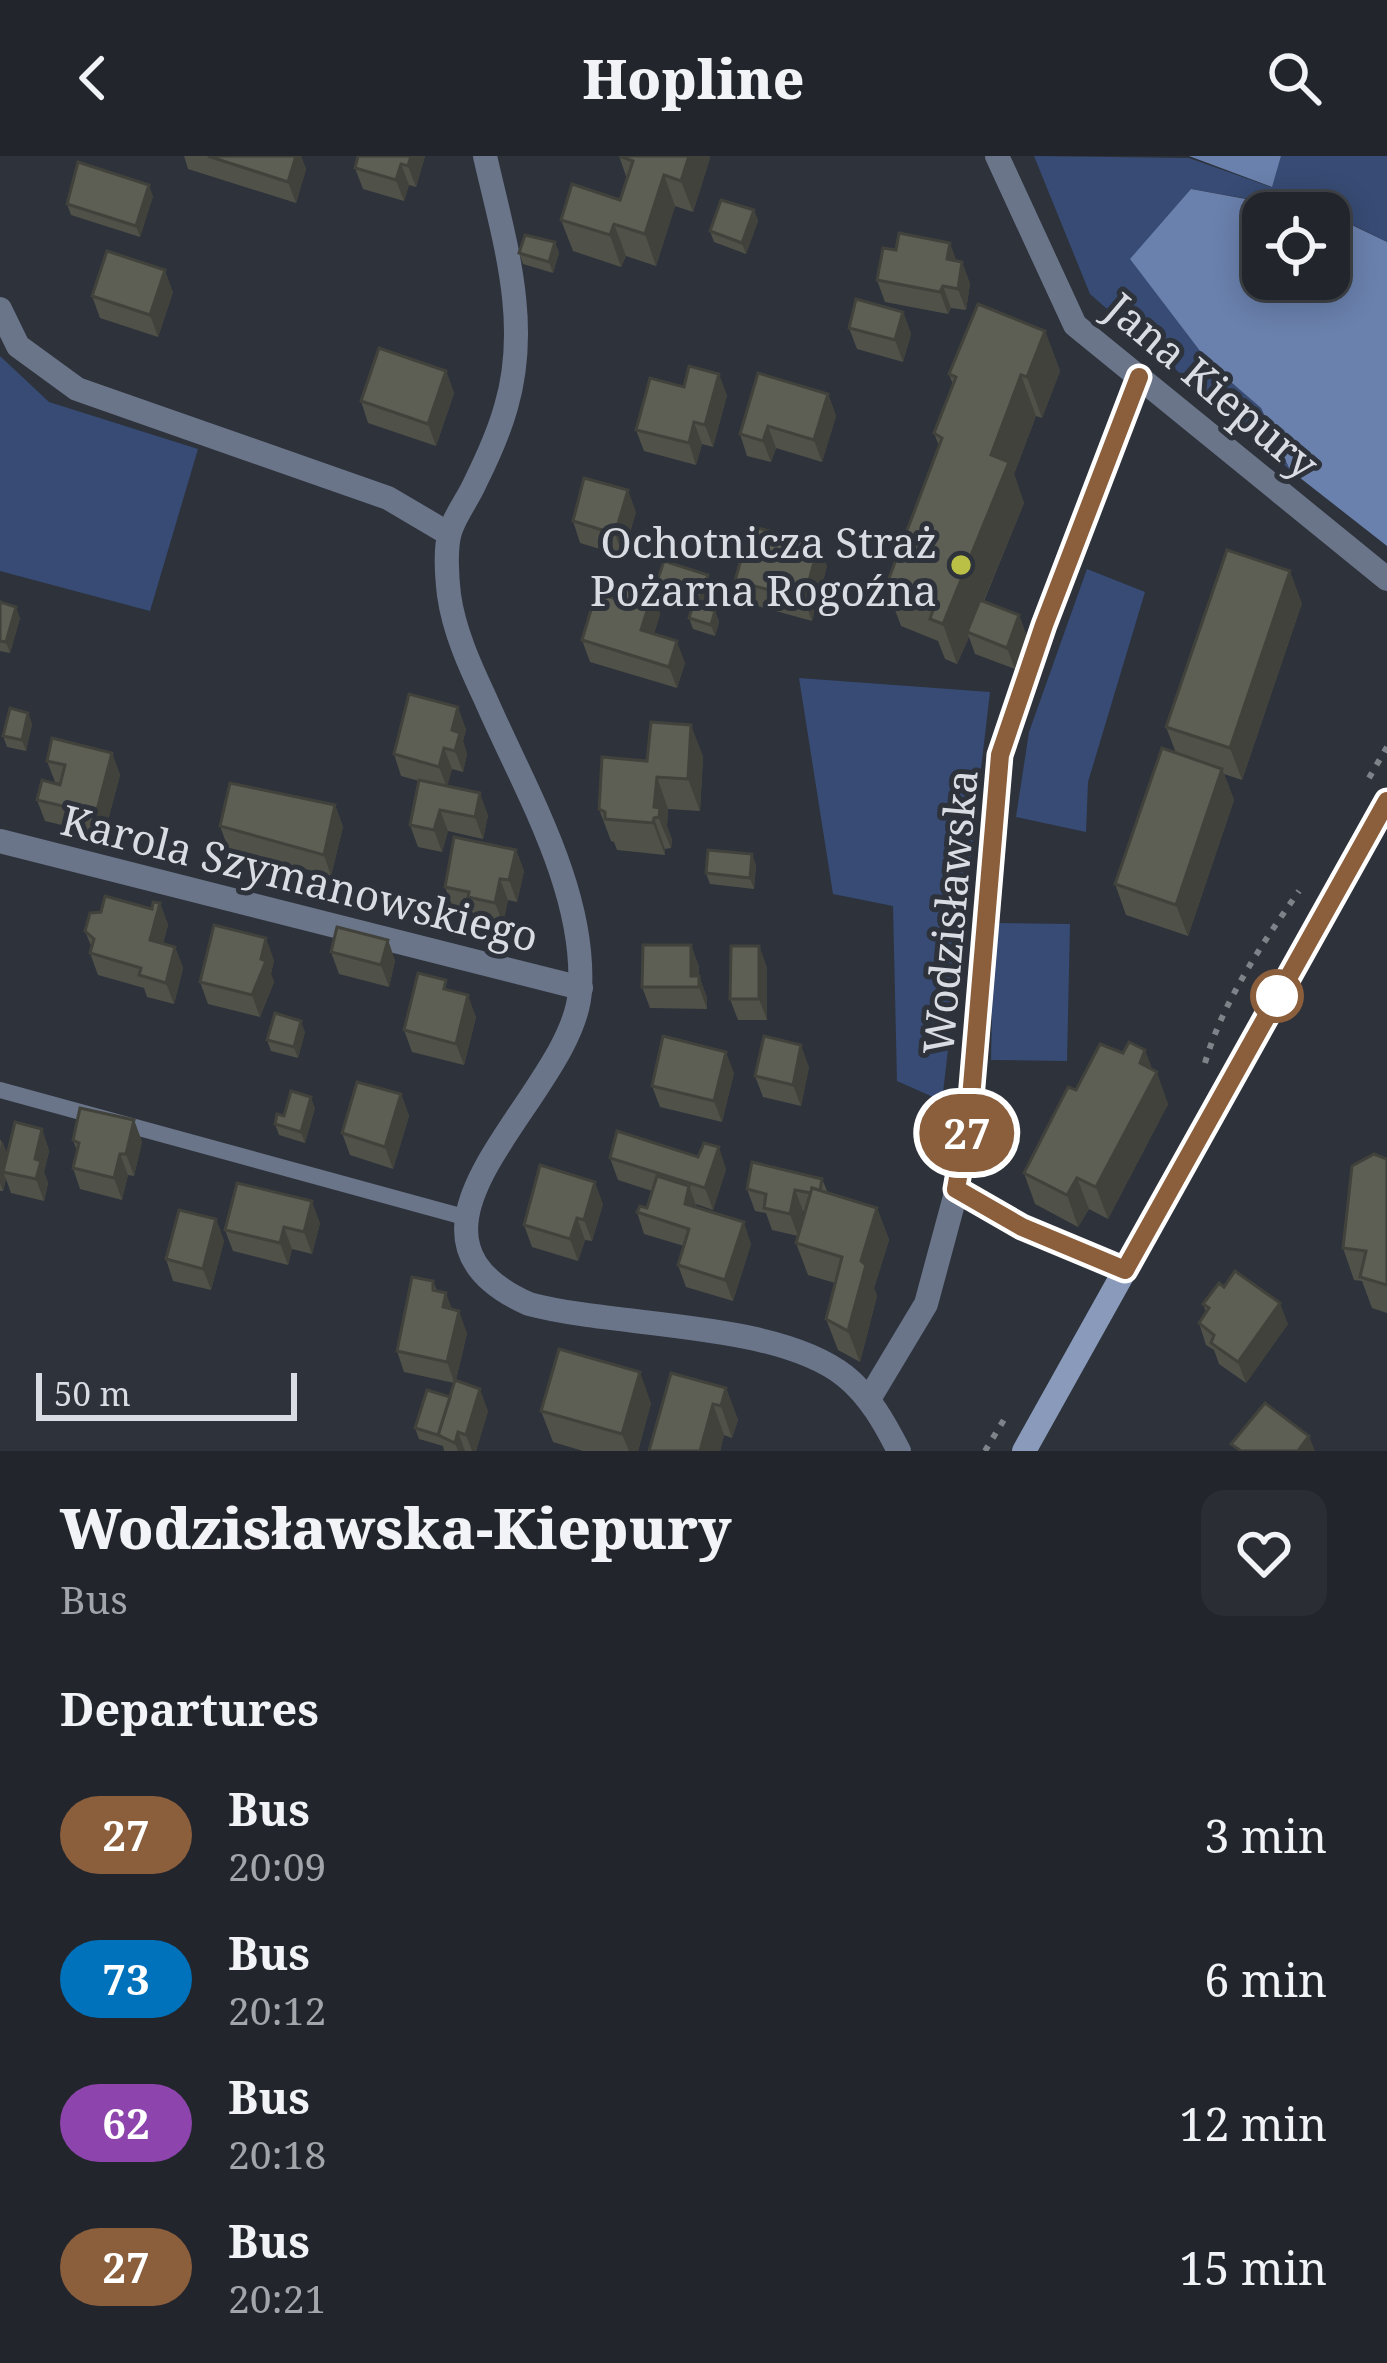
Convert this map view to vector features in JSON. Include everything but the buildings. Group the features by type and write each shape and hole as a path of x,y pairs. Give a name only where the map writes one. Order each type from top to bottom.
{"main road":[{"path":"1024,1451 1387,801"}],"street":[{"path":"485,156 518,304 518,355 506,409 449,534 449,595 462,647 569,891 580,988 574,1026 559,1058 477,1176 464,1216 471,1251 479,1267 508,1295 529,1304 790,1347 820,1359 868,1399 899,1451"},
{"name":"Jana Kiepury","path":"997,156 1076,325 1387,580"},
{"path":"0,309 19,346 77,388 388,498 449,534"},
{"name":"Wodzisławska","path":"868,1399 926,1304 956,1189 970,1110 1000,755 1139,377"},
{"name":"Karola Szymanowskiego","path":"0,841 580,988"},
{"path":"956,1189 1022,1227 1125,1270"}],"lane":[{"path":"0,1090 464,1216"}],"shaded area":[{"path":"1034,156 1189,158 1271,187 1281,156 1387,156 1387,242 1350,224 1350,192 1242,192 1242,198 1191,189 1210,364 1261,408 1290,470 1090,294"},
{"path":"1189,156 1281,156 1272,187"},
{"path":"1191,189 1242,198 1242,300 1350,300 1350,224 1387,242 1387,546 1290,470 1261,408 1210,364 1130,259"},
{"path":"0,356 49,402 198,449 150,611 0,571"},
{"path":"1087,569 1145,592 1088,782 1086,832 1016,817 1029,732"},
{"path":"799,678 990,692 942,1101 897,1081 893,906 833,894"},
{"path":"994,923 1070,924 1067,1061 991,1060"}],"bus line":[{"name":"27","path":"1139,377 1000,755 970,1110 956,1189 1022,1227 1125,1270 1387,801"}],"place":[{"name":"Ochotnicza Straż Pożarna Rogoźna","path":"961,565"}]}
